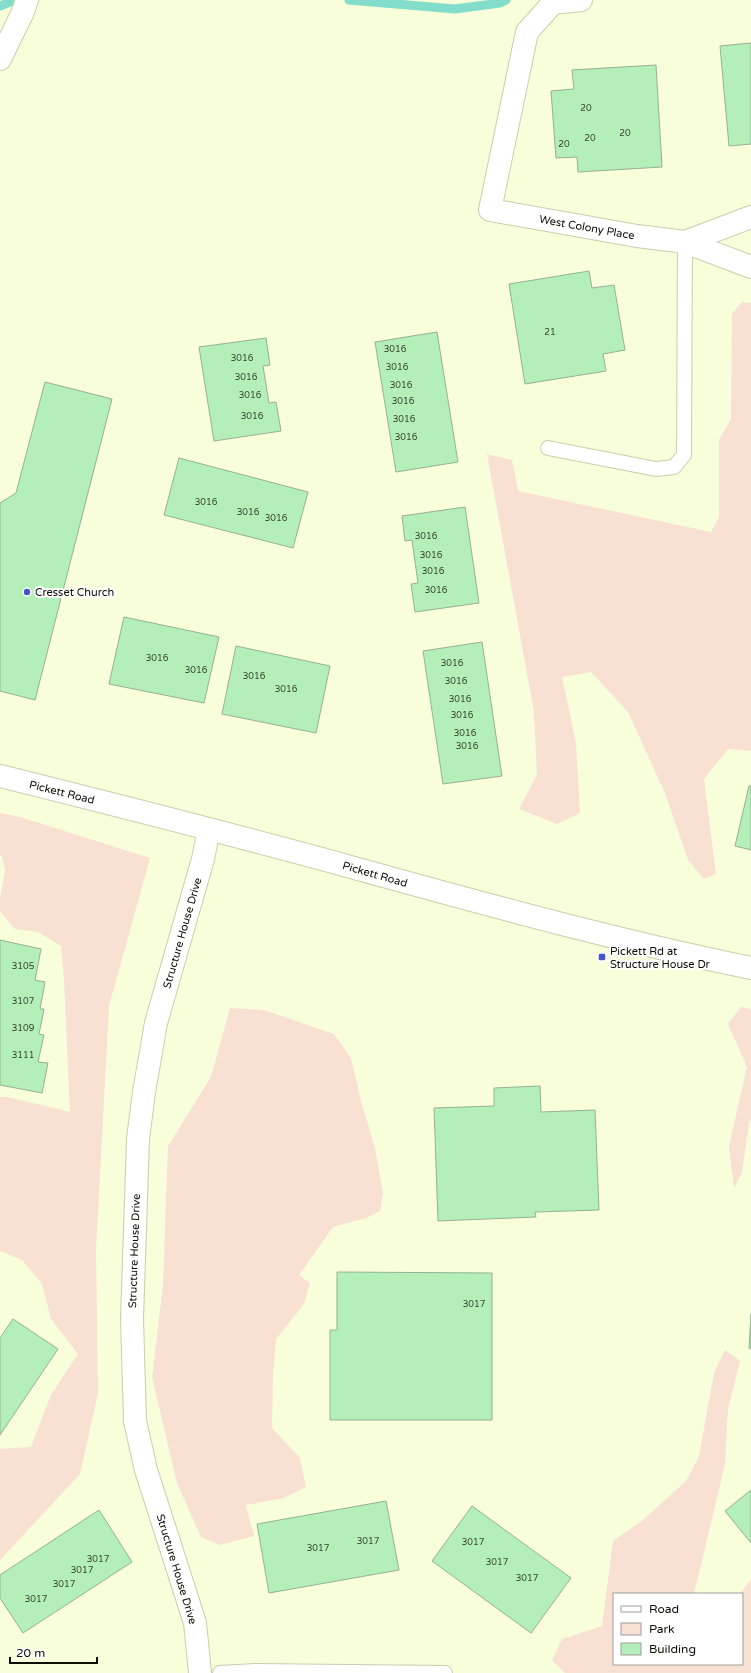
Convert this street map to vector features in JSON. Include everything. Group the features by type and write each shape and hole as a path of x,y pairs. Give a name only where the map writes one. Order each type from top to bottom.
{"street":[{"path":"0,59 22,14 27,0"},
{"name":"West Colony Place","path":"581,0 553,3 527,32 490,210 637,236 685,242 751,267"},
{"name":"West Colony Place","path":"685,242 751,217"},
{"name":"Pickett Road","path":"0,776 209,829 480,903 674,952 751,968"},
{"name":"Structure House Drive","path":"200,1673 195,1623 146,1470 135,1421 132,1319 138,1139 144,1092 156,1023 203,859 209,829"}],"lane":[{"path":"548,448 656,468 674,467 684,455 685,242"},
{"path":"220,1673 255,1671 445,1673"}],"green space":[{"path":"742,302 751,303 751,751 728,749 704,779 716,874 704,879 688,860 665,793 628,712 591,672 562,677 576,743 580,813 557,824 519,809 537,775 534,712 487,454 512,460 518,491 711,532 719,517 719,440 731,419 732,314"},
{"path":"0,813 20,817 150,858 109,1006 96,1249 98,1393 80,1474 0,1560 0,1449 31,1447 51,1395 78,1354 51,1319 42,1284 22,1260 0,1251 0,1097 7,1097 70,1112 61,946 38,932 15,929 0,911 0,898 5,870 2,856 0,855"},
{"path":"741,1007 751,1009 751,1120 749,1122 742,1173 734,1188 729,1146 747,1067 728,1024"},
{"path":"230,1008 264,1010 334,1034 351,1058 361,1101 375,1148 383,1193 380,1211 366,1218 333,1227 299,1275 310,1283 304,1304 276,1339 273,1372 272,1428 300,1458 306,1487 284,1498 246,1505 254,1536 220,1545 201,1537 177,1483 152,1377 163,1286 168,1146 211,1077"},
{"path":"725,1350 740,1361 728,1409 725,1464 694,1593 613,1593 613,1665 743,1665 743,1593 741,1593 751,1579 751,1673 565,1673 552,1660 562,1639 602,1626 613,1541 643,1520 686,1481 699,1456 714,1373"}],"building":[{"path":"751,43 751,144 729,146 720,46"},
{"path":"656,65 662,167 578,172 577,157 556,158 551,91 574,89 572,70"},
{"path":"589,271 592,288 614,285 625,350 603,354 606,371 525,384 509,284"},
{"path":"437,332 458,462 396,472 375,342"},
{"path":"266,338 270,365 263,366 269,403 276,402 281,431 214,441 199,347"},
{"path":"45,382 112,399 35,700 0,691 0,503 16,493"},
{"path":"179,458 308,492 293,548 164,515"},
{"path":"465,507 479,603 415,612 411,584 418,583 412,540 405,541 402,516"},
{"path":"124,617 219,637 204,703 109,684"},
{"path":"482,642 502,776 443,784 423,651"},
{"path":"236,646 330,666 316,733 222,714"},
{"path":"749,786 751,786 751,850 735,846"},
{"path":"0,940 41,949 35,980 45,982 40,1009 44,1009 39,1034 44,1035 38,1062 48,1063 42,1093 0,1085"},
{"path":"540,1086 541,1112 595,1110 599,1210 535,1212 536,1217 438,1221 434,1108 494,1106 494,1088"},
{"path":"337,1272 492,1273 492,1420 330,1420 330,1330 337,1330"},
{"path":"751,1314 751,1349 749,1348"},
{"path":"13,1319 58,1349 0,1435 0,1338"},
{"path":"751,1490 751,1543 725,1511"},
{"path":"386,1501 399,1570 269,1593 257,1524"},
{"path":"472,1506 571,1578 531,1633 432,1561"},
{"path":"99,1510 132,1562 23,1633 0,1598 0,1575"}],"waterway":[{"path":"0,6 15,0"},
{"path":"349,0 455,9 500,3 506,0"}],"place":[{"name":"Cresset Church","path":"27,592"},
{"name":"Pickett Rd at Structure House Dr","path":"602,957"}]}
